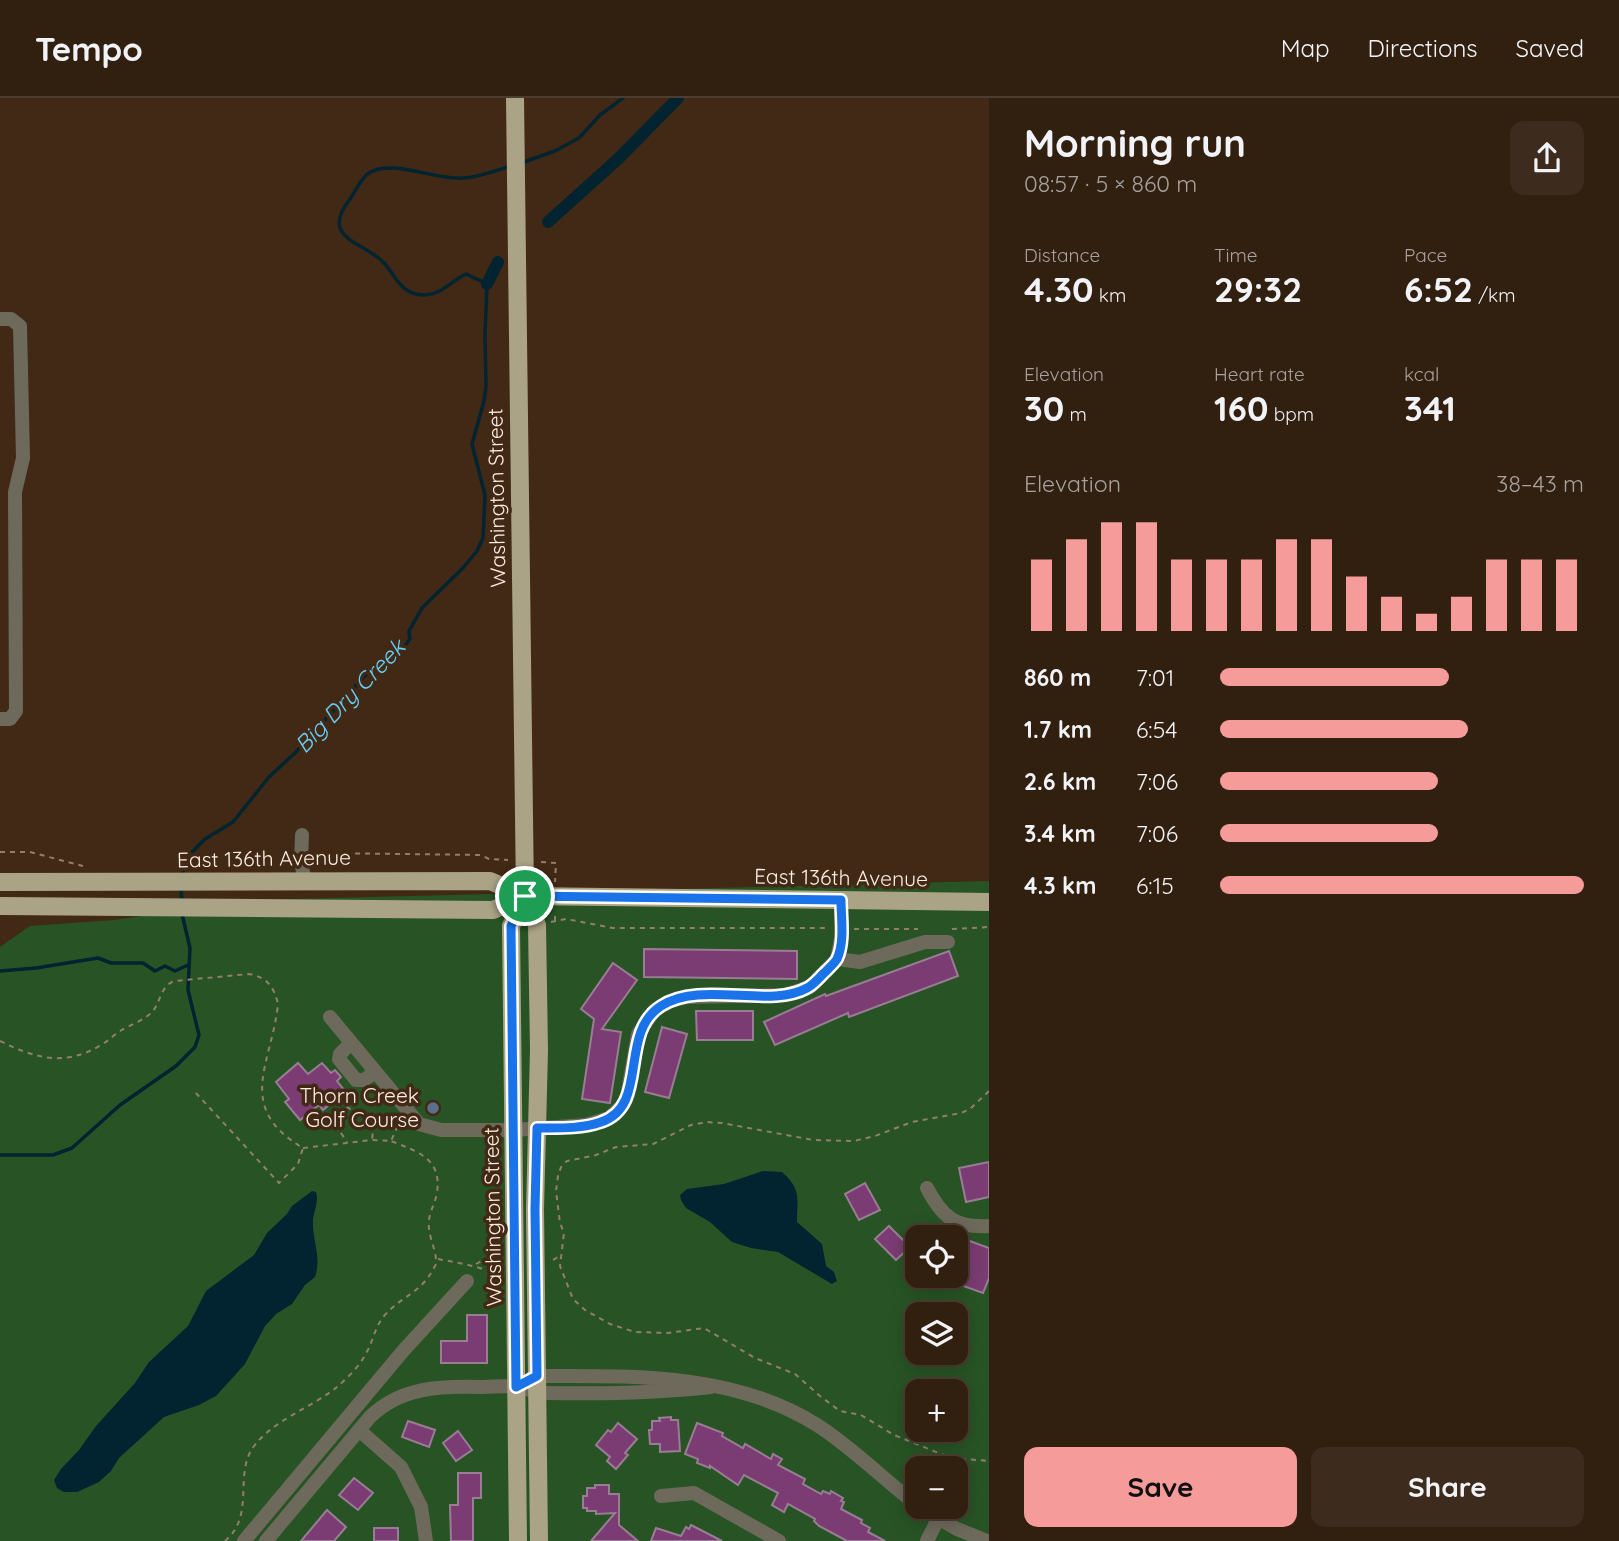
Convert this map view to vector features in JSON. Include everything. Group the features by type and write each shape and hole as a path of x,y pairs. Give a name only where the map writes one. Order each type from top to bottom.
{"main road":[{"name":"Washington Street","path":"514,98 525,896 537,925 535,1209 539,1541"},
{"name":"East 136th Avenue","path":"0,882 490,881 525,896 989,902"},
{"name":"Washington Street","path":"519,1541 511,926 525,896"},
{"name":"East 136th Avenue","path":"0,906 493,910 525,896"}],"street":[{"path":"0,319 11,319 20,326 23,458 7,526 10,564 7,612 16,711 10,719 0,719"},
{"path":"0,494 15,492"},
{"path":"302,835 301,862 305,882"},
{"path":"330,1017 419,1124 430,1129 514,1130 602,1122 617,1112 627,1097 638,1034 648,1017 661,1005 698,995 793,993 810,987 837,960 841,900"},
{"path":"837,960 865,961 945,935"},
{"path":"927,1188 934,1202 949,1218 962,1225 989,1226"},
{"path":"244,1541 403,1351 467,1281"},
{"path":"266,1541 359,1430 388,1402 413,1391 452,1386 516,1387 537,1384 635,1392 711,1387 757,1397 814,1423 905,1496"},
{"path":"359,1430 401,1467 421,1507 426,1541"},
{"path":"661,1496 694,1493 779,1541"},
{"path":"926,1541 938,1519 987,1541"}],"path":[{"path":"0,852 30,852 81,866"},
{"path":"301,862 324,853 481,855 489,859"},
{"path":"537,925 566,919 613,928 919,929"},
{"path":"945,935 989,928"},
{"path":"0,1041 41,1057 73,1058 105,1043 152,1013 168,983 260,975 275,992 278,1004 261,1076 261,1090 269,1118 276,1128 303,1148 372,1140 391,1141 418,1151 434,1167 438,1181 429,1219 429,1236 437,1259 432,1274 423,1286 383,1317 365,1355 346,1378 334,1389 269,1432 252,1449 246,1470 242,1514 237,1528 225,1541"},
{"path":"989,1091 970,1109 961,1113 912,1122 855,1141 813,1140 722,1123 691,1125 653,1144 616,1147 596,1155 566,1161 561,1167 556,1191 559,1223 564,1233 560,1266 577,1304 610,1324 626,1330 648,1334 704,1328 755,1357 795,1374 840,1411 861,1415 894,1435 951,1458 989,1461"},
{"path":"195,1092 279,1182 298,1164 303,1148"},
{"path":"339,1100 348,1110 367,1118 374,1128 372,1140"},
{"path":"391,1141 407,1110"},
{"path":"341,1133 348,1143"},
{"path":"553,1260 561,1255"},
{"path":"437,1259 475,1265 486,1270 493,1266"},
{"path":"475,1265 479,1261 494,1261"},
{"path":"553,1265 560,1266"}],"green space":[{"path":"989,881 989,1541 0,1541 0,947 30,926 114,920 254,900"}],"water":[{"path":"763,1171 782,1172 793,1184 798,1200 797,1222 822,1244 826,1266 834,1272 837,1281 832,1284 778,1252 732,1242 710,1222 686,1208 681,1200 680,1195 687,1189 724,1184"},
{"path":"312,1191 316,1192 317,1199 313,1220 318,1262 315,1277 305,1285 292,1304 276,1314 265,1326 245,1364 216,1396 164,1417 119,1458 111,1471 99,1482 77,1492 64,1492 57,1488 54,1480 61,1469 135,1383 149,1362 188,1326 206,1291 254,1255 267,1233 292,1206"}],"building":[{"path":"644,949 797,951 797,979 644,977"},
{"path":"949,951 958,976 849,1017 848,1013 775,1045 764,1022 825,994 826,996"},
{"path":"613,963 637,980 602,1029 621,1032 610,1103 582,1099 594,1019 581,1009"},
{"path":"696,1011 753,1011 753,1040 697,1040"},
{"path":"662,1027 687,1034 669,1098 645,1092"},
{"path":"298,1063 308,1074 322,1063 331,1073 335,1070 341,1077 337,1081 345,1091 323,1110 319,1105 300,1120 285,1102 289,1099 276,1082"},
{"path":"989,1162 989,1197 966,1202 959,1168"},
{"path":"865,1183 880,1210 859,1220 845,1194"},
{"path":"889,1226 905,1242 905,1252 896,1260 875,1239"},
{"path":"968,1240 989,1248 989,1278 983,1293 968,1288"},
{"path":"467,1315 487,1315 487,1363 441,1363 441,1341 467,1341"},
{"path":"671,1417 671,1420 678,1420 680,1451 660,1452 660,1444 650,1444 649,1430 652,1430 652,1421"},
{"path":"408,1421 435,1430 429,1447 402,1437"},
{"path":"618,1423 637,1439 616,1469 607,1461 610,1457 596,1445 608,1430 611,1432"},
{"path":"697,1423 723,1433 722,1436 743,1448 745,1444 771,1459 773,1454 782,1459 778,1465 805,1479 803,1484 821,1494 823,1491 830,1494 831,1491 843,1498 841,1509 862,1520 861,1523 870,1528 868,1532 885,1541 847,1541 819,1526 815,1519 788,1504 784,1512 772,1505 778,1493 744,1475 738,1485 710,1466 697,1463 698,1459 685,1454"},
{"path":"458,1431 472,1450 456,1461 443,1443"},
{"path":"458,1473 481,1473 481,1498 473,1498 473,1541 451,1541 450,1505 458,1505"},
{"path":"354,1478 373,1493 358,1510 339,1495"},
{"path":"595,1485 609,1485 609,1494 619,1494 619,1525 638,1541 591,1541 615,1513 596,1514 596,1511 583,1508 583,1496 587,1496 587,1488 595,1488"},
{"path":"327,1510 346,1527 334,1541 301,1541"},
{"path":"691,1525 722,1541 651,1541 656,1528 681,1536 686,1527 689,1529"},
{"path":"374,1528 398,1528 398,1541 374,1541"}],"waterway":[{"name":"Big Dry Creek","path":"521,163 555,151 579,138 600,115 623,98"},
{"path":"548,222 619,158 678,98"},
{"name":"Big Dry Creek","path":"182,875 189,856 196,848 205,839 233,822 269,777 297,751 380,659 403,648 410,639 409,631 422,608 463,568 477,551 483,538 485,495 472,444 486,386 487,284 466,274 431,294 410,292 400,285 376,256 342,232 339,223 341,213 363,178 378,169 402,169 463,178 510,166"},
{"path":"487,284 498,262"},
{"name":"Big Dry Creek","path":"181,886 182,903"},
{"name":"Big Dry Creek","path":"0,1155 53,1155 72,1148 120,1105 176,1066 195,1047 199,1035 188,990 190,948 182,914"},
{"path":"0,971 98,958 111,963 143,963 155,971 165,966 175,971 188,965"}],"place":[{"name":"Thorn Creek Golf Course","path":"433,1108"}],"route":[{"path":"525,896 841,900 841,928 837,960 810,987 803,990 785,995 698,995 661,1005 648,1017 638,1034 627,1097 617,1112 602,1122 537,1128 537,1376 516,1387 511,926 525,896"}]}
